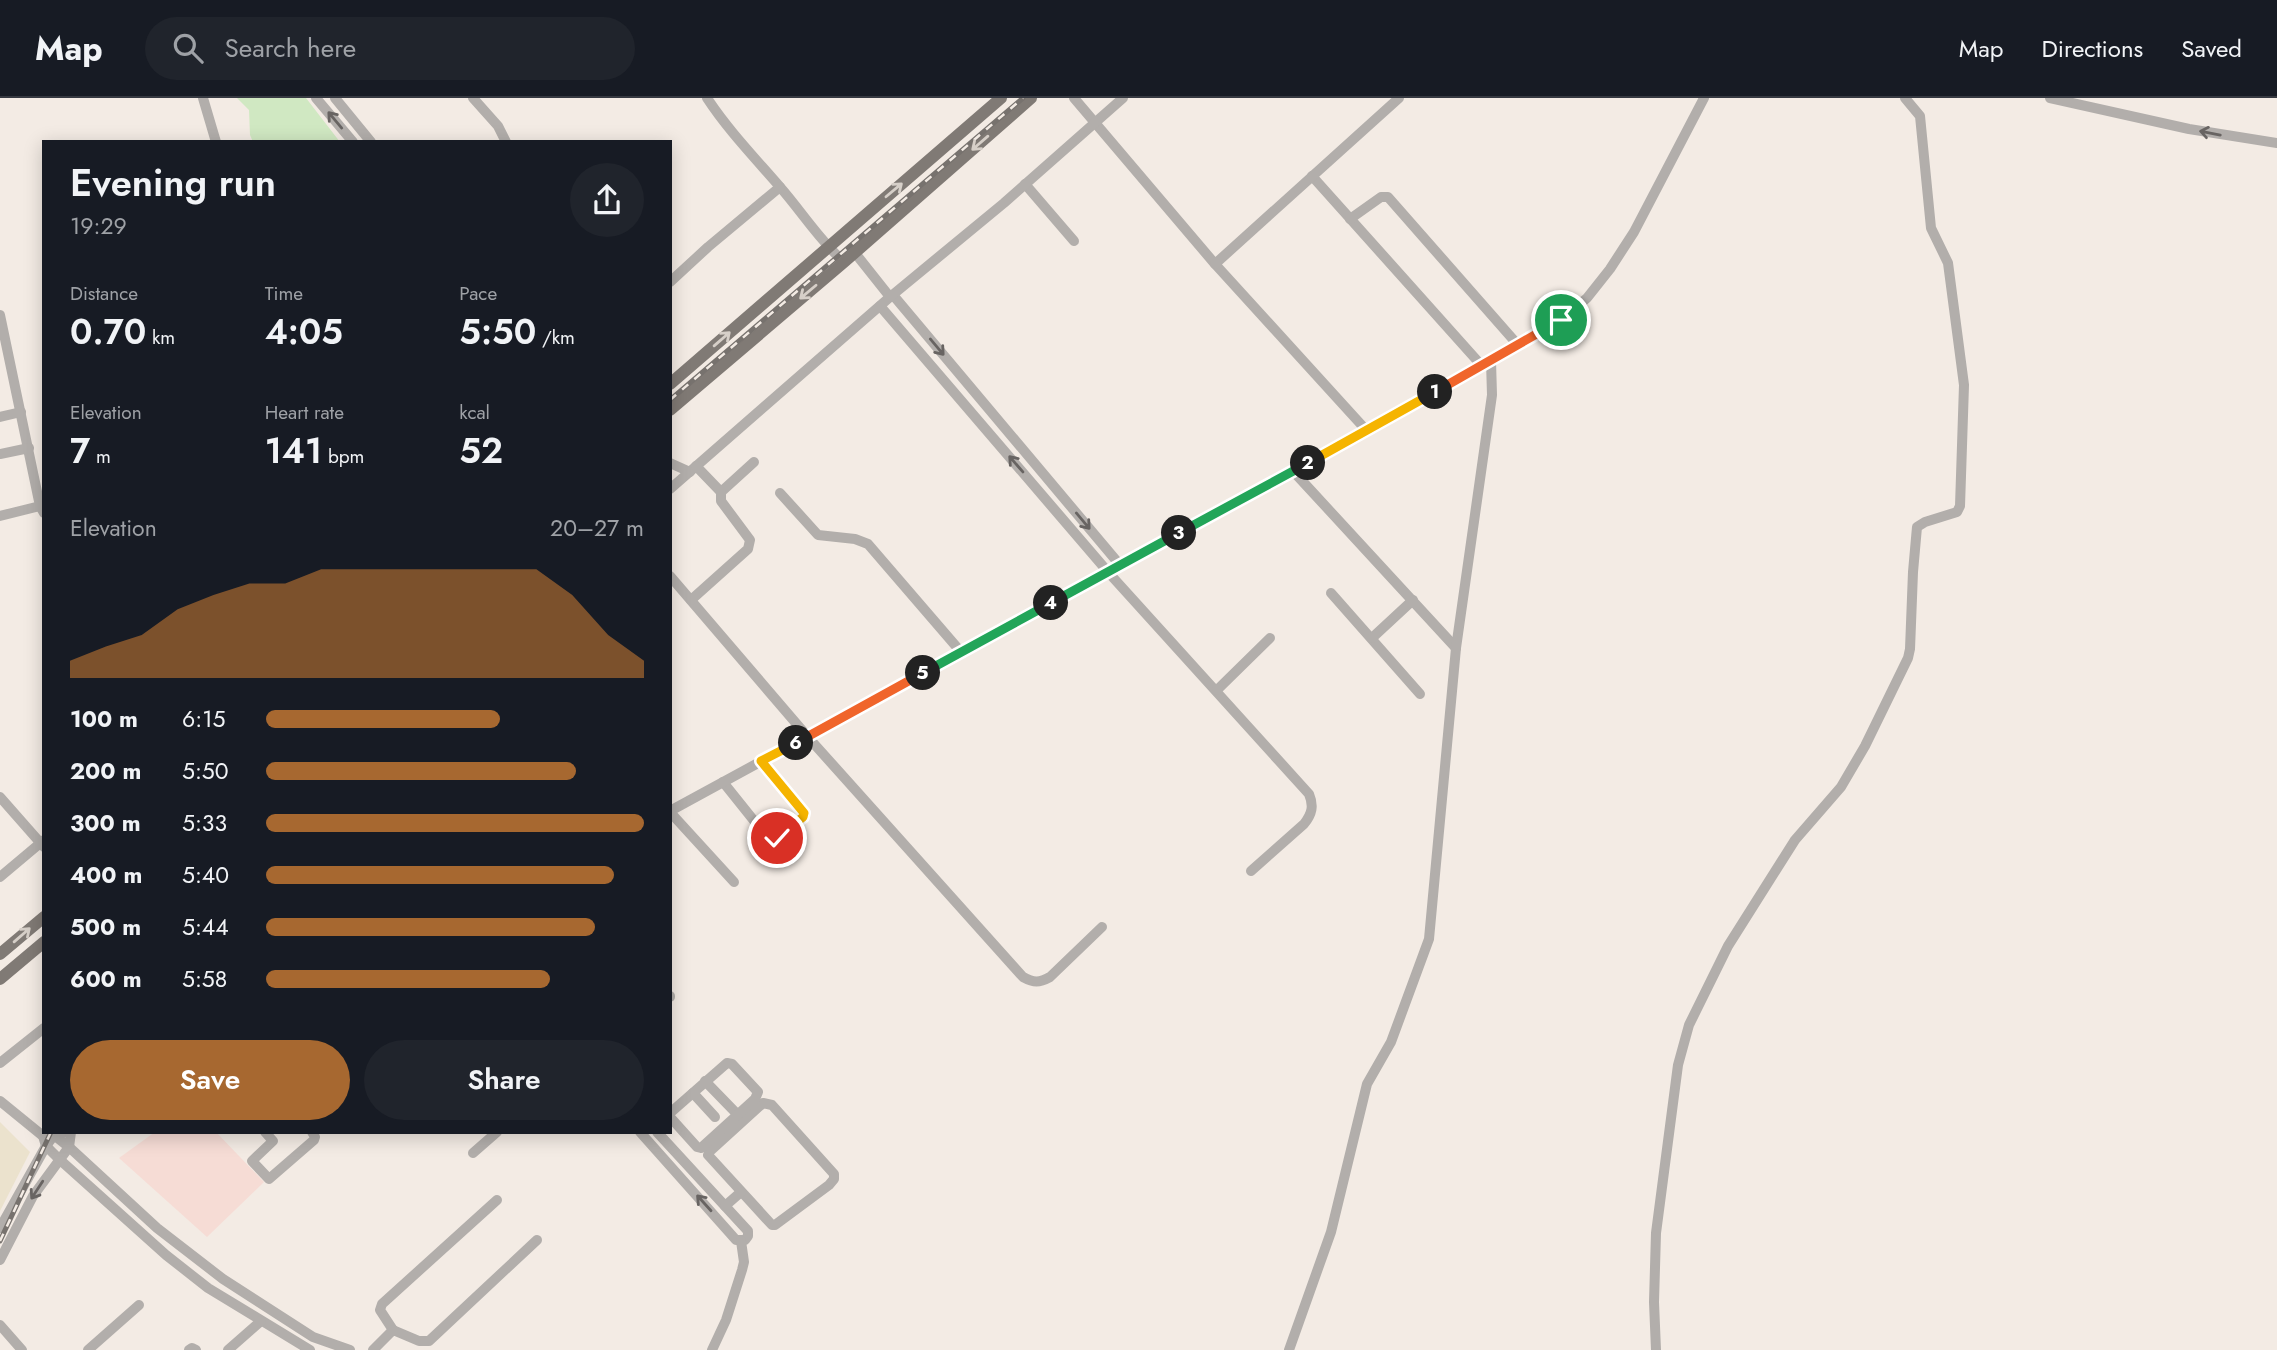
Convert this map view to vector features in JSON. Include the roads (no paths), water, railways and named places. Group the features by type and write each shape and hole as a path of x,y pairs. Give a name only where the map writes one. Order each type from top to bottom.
{"main road":[{"path":"672,382 1001,98"},
{"path":"672,408 845,262 1031,98"},
{"path":"0,954 42,919"},
{"path":"0,979 42,944"}],"street":[{"path":"203,98 215,140"},
{"path":"316,98 351,140"},
{"path":"335,98 367,140"},
{"path":"473,98 498,126 505,140"},
{"path":"707,98 827,247 845,262"},
{"path":"1074,98 1215,264 1367,431"},
{"path":"672,487 1123,98"},
{"path":"1215,264 1399,98"},
{"path":"672,811 1367,431 1561,320 1594,290 1634,232 1704,98"},
{"path":"1656,1350 1656,1233 1678,1065 1689,1025 1728,946 1794,840 1841,787 1865,746 1908,658 1917,527 1957,512 1960,506 1964,385 1954,301 1948,263 1931,228 1920,116 1905,98"},
{"path":"2050,98 2189,129 2277,143"},
{"path":"1289,1350 1331,1232 1365,1088 1391,1042 1429,939 1456,648 1492,395 1487,363 1312,176"},
{"path":"1025,184 1074,241"},
{"path":"672,280 780,187"},
{"path":"1350,219 1381,197 1388,198 1518,345"},
{"path":"855,253 1120,565"},
{"path":"880,306 1108,572 1309,794 1312,802 1310,816 1304,824 1251,871"},
{"path":"0,315 42,510 0,516"},
{"path":"0,417 21,412"},
{"path":"0,454 29,448"},
{"path":"691,600 748,549 750,540 721,501 721,492 754,462"},
{"path":"672,464 693,469 721,492"},
{"path":"1293,471 1456,648"},
{"path":"779,493 818,535 855,539 868,544 961,652"},
{"path":"672,578 807,736 1023,977 1035,983 1050,977 1102,928"},
{"path":"1331,593 1420,694"},
{"path":"1371,638 1413,600"},
{"path":"1217,690 1270,638"},
{"path":"723,782 767,837 773,840 803,817 804,813 761,761"},
{"path":"0,797 42,842"},
{"path":"672,814 734,882"},
{"path":"0,877 42,844"},
{"path":"0,1063 42,1030"},
{"path":"672,1113 723,1064 732,1064 758,1094 701,1148 672,1117"},
{"path":"705,1081 738,1115"},
{"path":"693,1093 715,1117"},
{"path":"0,1101 44,1141 58,1159 166,1255 208,1288 309,1350 313,1337"},
{"path":"763,1103 772,1105 834,1174 834,1180 829,1185 775,1225 741,1192 708,1153 763,1103"},
{"path":"0,1228 44,1141 58,1134"},
{"path":"0,1260 33,1196 68,1147 71,1134"},
{"path":"267,1134 273,1141 252,1161 269,1179 314,1140 313,1134"},
{"path":"472,1153 495,1134"},
{"path":"642,1134 736,1240 747,1238 748,1231 659,1134"},
{"path":"54,1135 157,1228 218,1275 313,1337 350,1350"},
{"path":"677,1154 692,1140"},
{"path":"725,1206 741,1192"},
{"path":"497,1200 382,1304 380,1310 393,1330 419,1341 429,1341 537,1240"},
{"path":"712,1350 726,1321 742,1270 744,1262 741,1241"},
{"path":"208,1288 218,1275"},
{"path":"88,1350 139,1306"},
{"path":"228,1350 261,1321"},
{"path":"0,1325 22,1350"},
{"path":"373,1350 393,1330"},
{"path":"188,1350 196,1350"}],"railway":[{"path":"672,398 1023,98"},
{"path":"0,1241 50,1134"}]}
